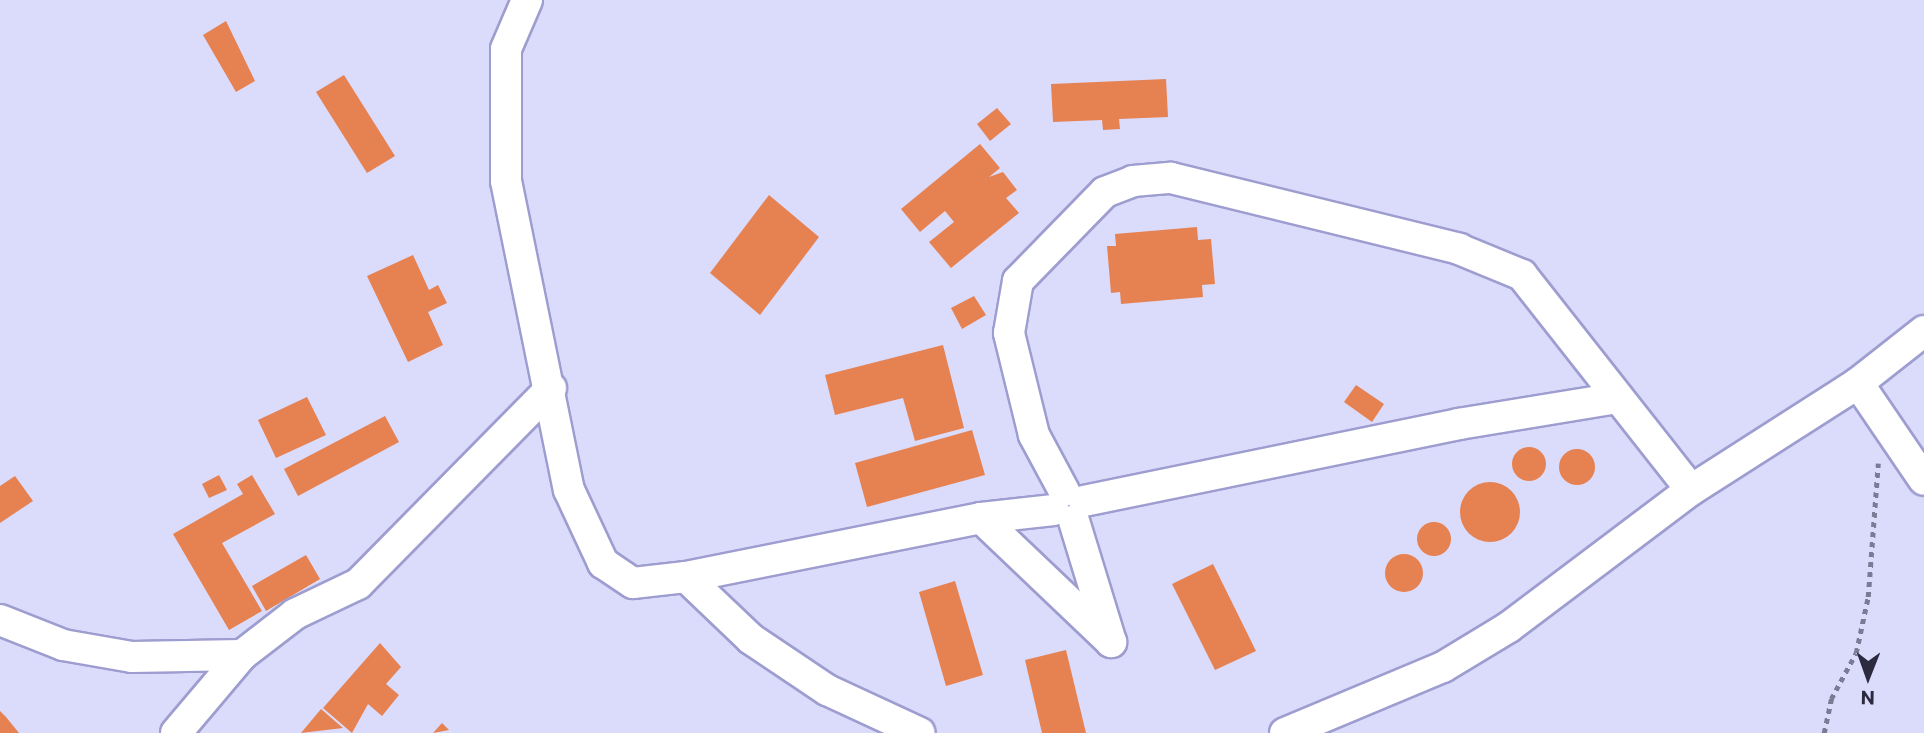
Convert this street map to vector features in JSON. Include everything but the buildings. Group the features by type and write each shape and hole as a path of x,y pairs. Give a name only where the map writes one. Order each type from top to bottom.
{"street":[{"path":"520,3 506,49 506,181 551,388 569,490 603,563 633,583 686,577 981,519 1069,506 1459,424 1618,398"},
{"path":"981,519 1111,642 1069,506 1034,435 1009,333 1018,281 1105,192 1133,181 1171,178 1495,262 1521,275 1691,490"},
{"path":"1286,733 1443,667 1509,627 1691,490 1858,383 1924,331"},
{"path":"1858,383 1924,480"},
{"path":"176,733 242,655 295,614 358,584 551,388"},
{"path":"686,577 751,639 805,675 920,733"},
{"path":"0,620 63,645 132,657 242,655"}],"path":[{"path":"1824,733 1832,699 1856,653 1868,597 1881,417"}]}
